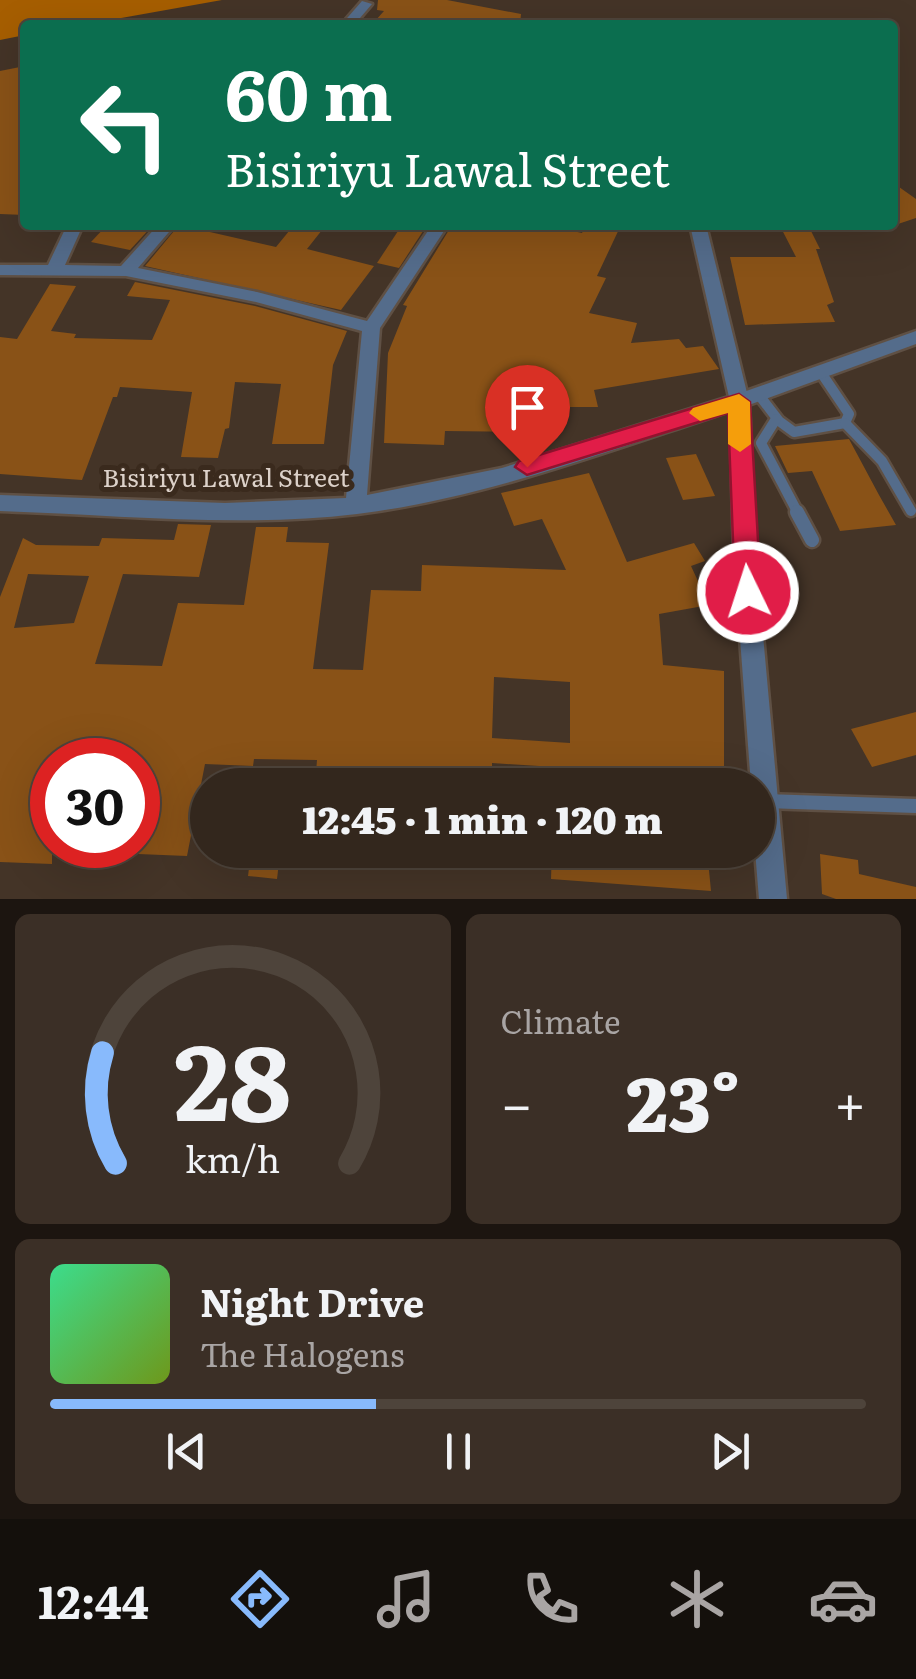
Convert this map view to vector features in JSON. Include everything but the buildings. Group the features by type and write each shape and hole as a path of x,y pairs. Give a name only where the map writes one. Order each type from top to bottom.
{"street":[{"path":"352,20 366,4"},
{"path":"55,269 72,230"},
{"path":"126,270 162,230"},
{"path":"356,506 372,328 437,230"},
{"path":"699,230 749,398 744,542 762,768"},
{"path":"0,270 126,270 257,297 372,328"},
{"name":"Bisiriyu Lawal Street","path":"0,503 215,509 356,506 456,488 749,398 916,337"},
{"path":"771,868 774,899"}],"lane":[{"path":"749,398 783,428 798,435 845,422 849,414 822,374"},
{"path":"776,419 761,443 812,540"},
{"path":"845,422 882,461 911,511"},
{"path":"775,801 916,806"}],"shaded area":[{"path":"0,0 222,0 110,20 20,20 20,36 0,40"}],"slow traffic":[{"path":"700,413 739,402 740,444"}],"route":[{"path":"527,467 739,402 748,592"}]}
